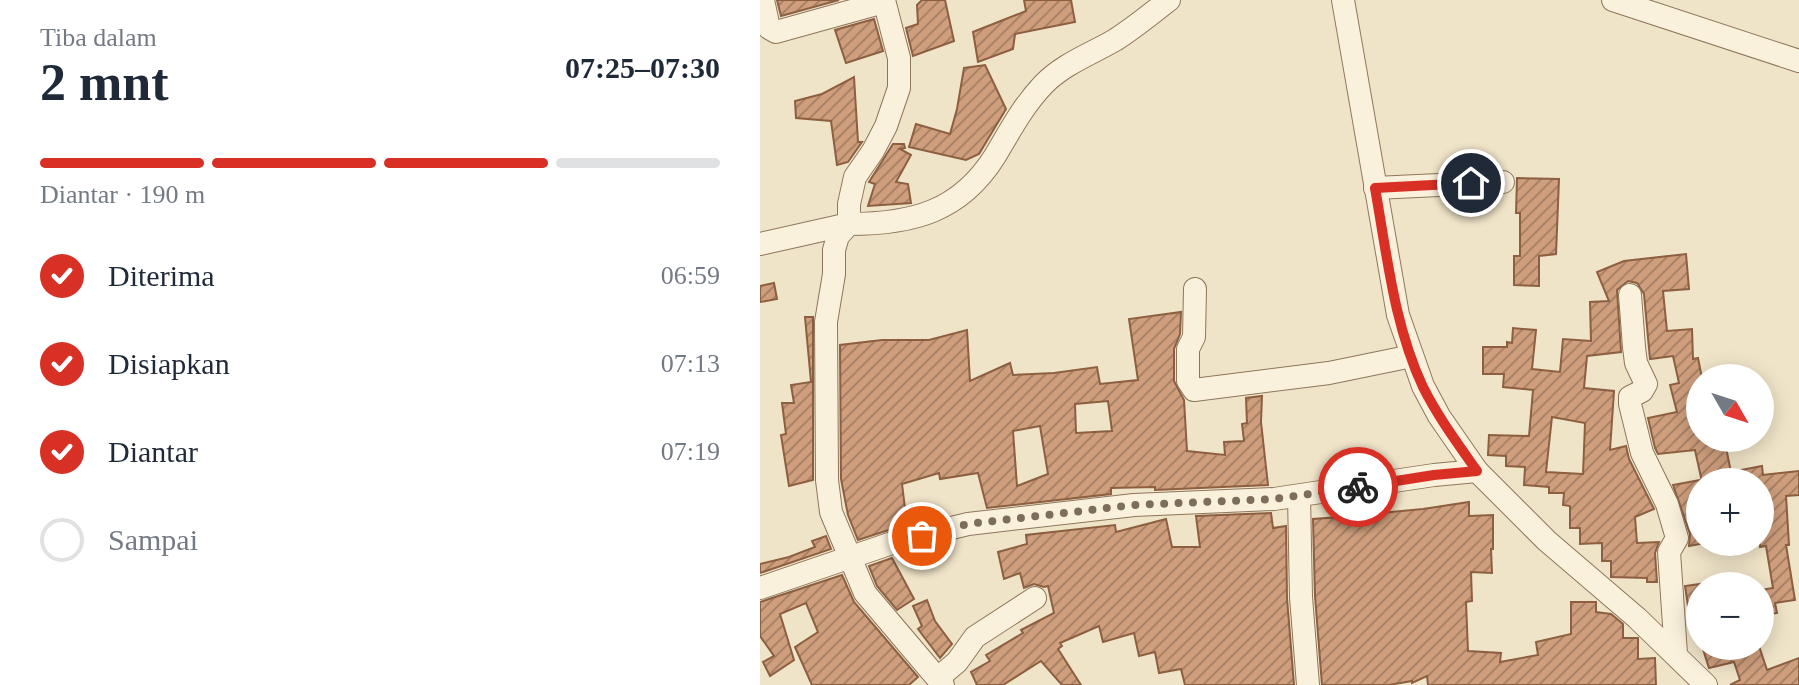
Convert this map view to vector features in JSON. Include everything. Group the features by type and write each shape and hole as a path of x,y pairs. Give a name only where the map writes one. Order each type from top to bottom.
{"street":[{"path":"763,0 769,28 776,32 884,1 899,58 899,88 886,126 855,177 849,204 849,224 838,236 834,250 834,274 826,322 827,480 831,512 865,593 941,681 975,637 1035,598"},
{"path":"760,244 849,224 886,224 921,217 958,199 980,177 1016,119 1044,83 1076,60 1116,39 1169,0"},
{"path":"1343,0 1398,315 1423,386 1439,416 1477,471 1547,541 1676,654 1706,685"},
{"path":"1613,0 1799,61"},
{"path":"1375,188 1503,182"},
{"path":"1195,289 1194,337 1188,349 1188,381 1194,390 1329,373 1412,356"},
{"path":"1630,295 1636,363 1646,384 1642,391 1631,395 1630,404 1642,453 1667,504 1677,538 1669,552 1676,654"},
{"path":"760,588 898,541 968,524 1134,505 1299,496 1477,471"},
{"path":"1299,496 1301,597 1308,685"}],"building":[{"path":"777,0 839,0 781,16"},
{"path":"922,0 945,0 954,41 913,56 906,28 918,24 917,5"},
{"path":"1024,0 1071,0 1075,22 1015,34 1013,49 978,62 973,32 1026,11"},
{"path":"874,19 883,51 846,63 835,30"},
{"path":"985,65 1006,109 979,154 966,160 909,147 916,124 950,134 964,68"},
{"path":"854,77 858,142 862,142 848,162 837,165 831,121 796,118 795,101 822,94"},
{"path":"893,144 904,144 905,148 900,149 911,155 896,182 908,184 911,203 868,206 875,184 869,182"},
{"path":"1517,178 1559,179 1556,254 1539,256 1539,286 1514,285 1514,256 1520,256"},
{"path":"1686,254 1689,289 1663,291 1667,331 1692,329 1693,359 1698,358 1699,364 1686,364 1686,451 1658,454 1655,448 1648,418 1677,412 1670,385 1679,383 1673,356 1650,359 1644,294 1637,283 1628,281 1617,290 1621,352 1587,356 1584,388 1614,391 1610,450 1626,446 1629,459 1654,509 1635,517 1637,543 1659,542 1655,553 1657,582 1647,582 1647,578 1611,577 1611,561 1602,561 1602,543 1580,544 1580,528 1570,528 1570,506 1563,505 1564,493 1549,493 1549,487 1524,485 1525,467 1506,466 1506,456 1488,455 1489,435 1529,436 1533,390 1503,387 1504,374 1483,374 1483,347 1507,347 1507,342 1512,343 1513,328 1536,330 1532,369 1560,372 1563,339 1591,341 1590,302 1609,301 1597,272 1624,261","holes":["1552,417 1585,423 1583,474 1546,472"]},
{"path":"774,283 777,299 760,302 760,286"},
{"path":"1181,312 1180,334 1174,349 1174,381 1184,400 1187,451 1225,455 1224,442 1244,441 1242,424 1247,423 1246,398 1262,396 1261,422 1268,485 1155,490 1155,487 1111,488 1111,494 987,508 978,473 940,479 939,473 902,484 907,524 858,540 848,515 841,479 840,345 882,340 929,340 967,330 970,381 1010,363 1013,375 1097,367 1100,384 1138,380 1129,319","holes":["1108,401 1112,431 1076,433 1075,404","1040,426 1048,474 1017,486 1013,431"]},
{"path":"805,317 813,317 813,480 789,486 781,435 786,434 782,403 794,403 791,385 811,382"},
{"path":"1695,452 1727,452 1730,468 1699,468"},
{"path":"1799,471 1799,495 1786,496 1789,545 1786,545 1795,600 1775,603 1777,613 1774,614 1774,572 1770,572 1768,556 1774,556 1774,474"},
{"path":"1686,483 1686,522 1673,485"},
{"path":"1469,502 1469,516 1493,515 1493,549 1492,573 1471,572 1472,601 1466,602 1468,651 1501,653 1500,662 1538,655 1536,642 1571,634 1571,602 1596,602 1596,612 1611,614 1623,624 1623,638 1638,638 1638,659 1655,658 1656,685 1428,685 1427,676 1412,683 1389,685 1322,685 1313,519"},
{"path":"1271,513 1273,528 1286,526 1287,598 1294,685 1185,685 1181,669 1159,673 1155,652 1139,656 1134,633 1103,642 1099,626 1060,643 1062,646 1058,649 1081,685 1062,685 1041,661 1003,685 977,685 971,672 990,661 986,655 1023,633 1021,630 1054,613 1048,586 1034,584 1024,588 1020,573 1004,579 998,552 1027,544 1026,535 1115,525 1116,532 1166,519 1172,547 1200,547 1196,516"},
{"path":"826,536 831,549 760,573 760,564 815,547 812,541"},
{"path":"892,558 914,599 897,610 877,586 869,566"},
{"path":"842,575 854,602 918,677 909,685 812,685 795,647 818,632 806,603 780,614 794,660 770,676 763,662 774,656 760,636 760,602"},
{"path":"927,600 935,621 952,644 940,658 918,629 922,626 913,606"},
{"path":"1799,658 1799,685 1730,685 1740,680 1734,662 1709,668 1706,660 1764,660 1767,670"}],"way so far":[{"path":"922,536 968,524 1134,505 1274,499 1358,487"}],"route":[{"path":"1358,487 1477,471 1439,416 1423,386 1398,315 1375,188 1471,183"}]}
